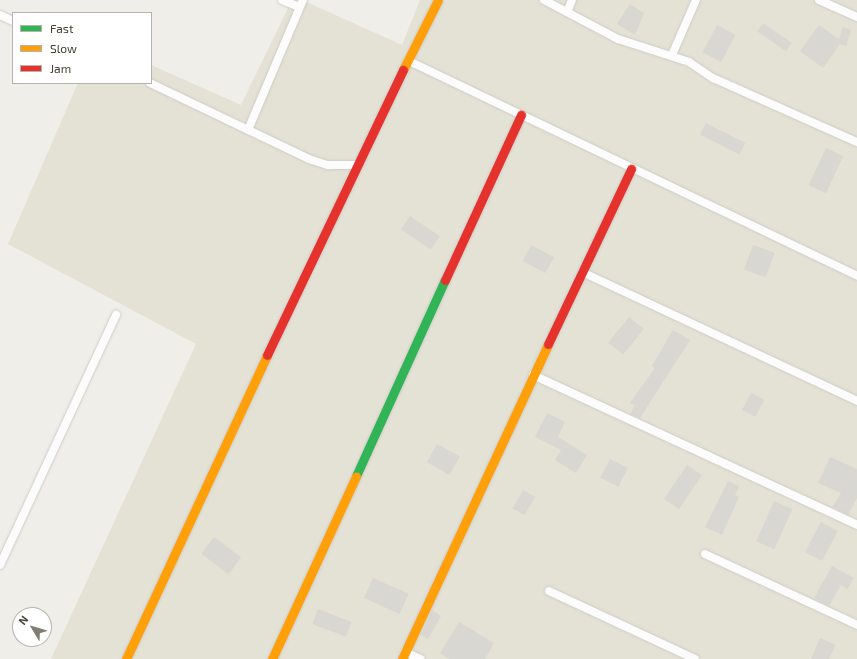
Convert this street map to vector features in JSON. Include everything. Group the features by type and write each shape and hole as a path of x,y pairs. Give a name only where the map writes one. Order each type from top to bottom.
{"street":[{"path":"248,130 301,3 282,0"},
{"path":"126,659 355,165 409,61 438,0"},
{"path":"544,0 568,10 618,39 672,55 724,83 857,142"},
{"path":"568,10 572,0"},
{"path":"672,55 696,0"},
{"path":"819,0 857,18"},
{"path":"0,15 12,21"},
{"path":"409,61 631,169 857,276"},
{"path":"152,84 309,159 328,165 355,165"},
{"path":"272,659 521,115"},
{"path":"421,659 404,655 533,375 631,169"},
{"path":"582,272 857,400"},
{"path":"0,565 116,315"},
{"path":"533,375 857,525"},
{"path":"705,554 857,626"},
{"path":"549,591 695,659"}],"shaded area":[{"path":"292,0 302,0 402,45 420,0 857,0 857,659 51,659 196,344 8,244 78,84 152,84 152,65 241,105"}],"building":[{"path":"630,4 644,13 635,35 617,24"},
{"path":"763,23 792,43 786,51 757,31"},
{"path":"717,25 736,35 721,62 702,52"},
{"path":"819,25 839,39 843,27 851,30 846,46 840,44 823,68 800,51"},
{"path":"706,123 745,143 739,155 700,135"},
{"path":"826,148 843,156 826,193 809,185"},
{"path":"410,216 440,236 431,249 401,229"},
{"path":"531,245 554,257 546,273 523,261"},
{"path":"753,245 775,253 766,277 744,269"},
{"path":"629,317 644,329 623,355 608,343"},
{"path":"673,330 690,340 640,418 631,414 634,405 630,403 655,368 652,366"},
{"path":"751,393 764,400 755,417 742,410"},
{"path":"547,413 565,422 558,437 587,455 576,473 555,460 561,450 535,437"},
{"path":"437,444 460,457 450,475 427,462"},
{"path":"830,457 857,469 857,498 848,515 832,507 841,493 818,483"},
{"path":"610,459 628,468 618,487 600,478"},
{"path":"687,465 702,475 679,509 664,499"},
{"path":"728,481 739,486 735,495 739,497 722,535 705,527"},
{"path":"523,490 535,497 525,515 512,508"},
{"path":"774,501 792,509 774,549 756,541"},
{"path":"821,522 838,531 822,561 805,552"},
{"path":"214,537 241,557 229,574 201,554"},
{"path":"832,566 854,578 847,589 841,585 829,606 814,598"},
{"path":"373,578 409,594 400,614 364,598"},
{"path":"318,609 352,622 346,637 312,624"},
{"path":"432,610 441,616 428,639 421,635"},
{"path":"459,622 494,643 485,659 449,659 440,653"},
{"path":"820,638 836,645 829,659 811,659"}],"traffic: fast":[{"path":"356,476 445,280"}],"traffic: slow":[{"path":"403,70 438,0"},
{"path":"402,659 548,344"},
{"path":"126,659 267,355"},
{"path":"272,659 356,476"}],"traffic: jam":[{"path":"267,355 403,70"},
{"path":"445,280 521,115"},
{"path":"548,344 631,169"}]}
